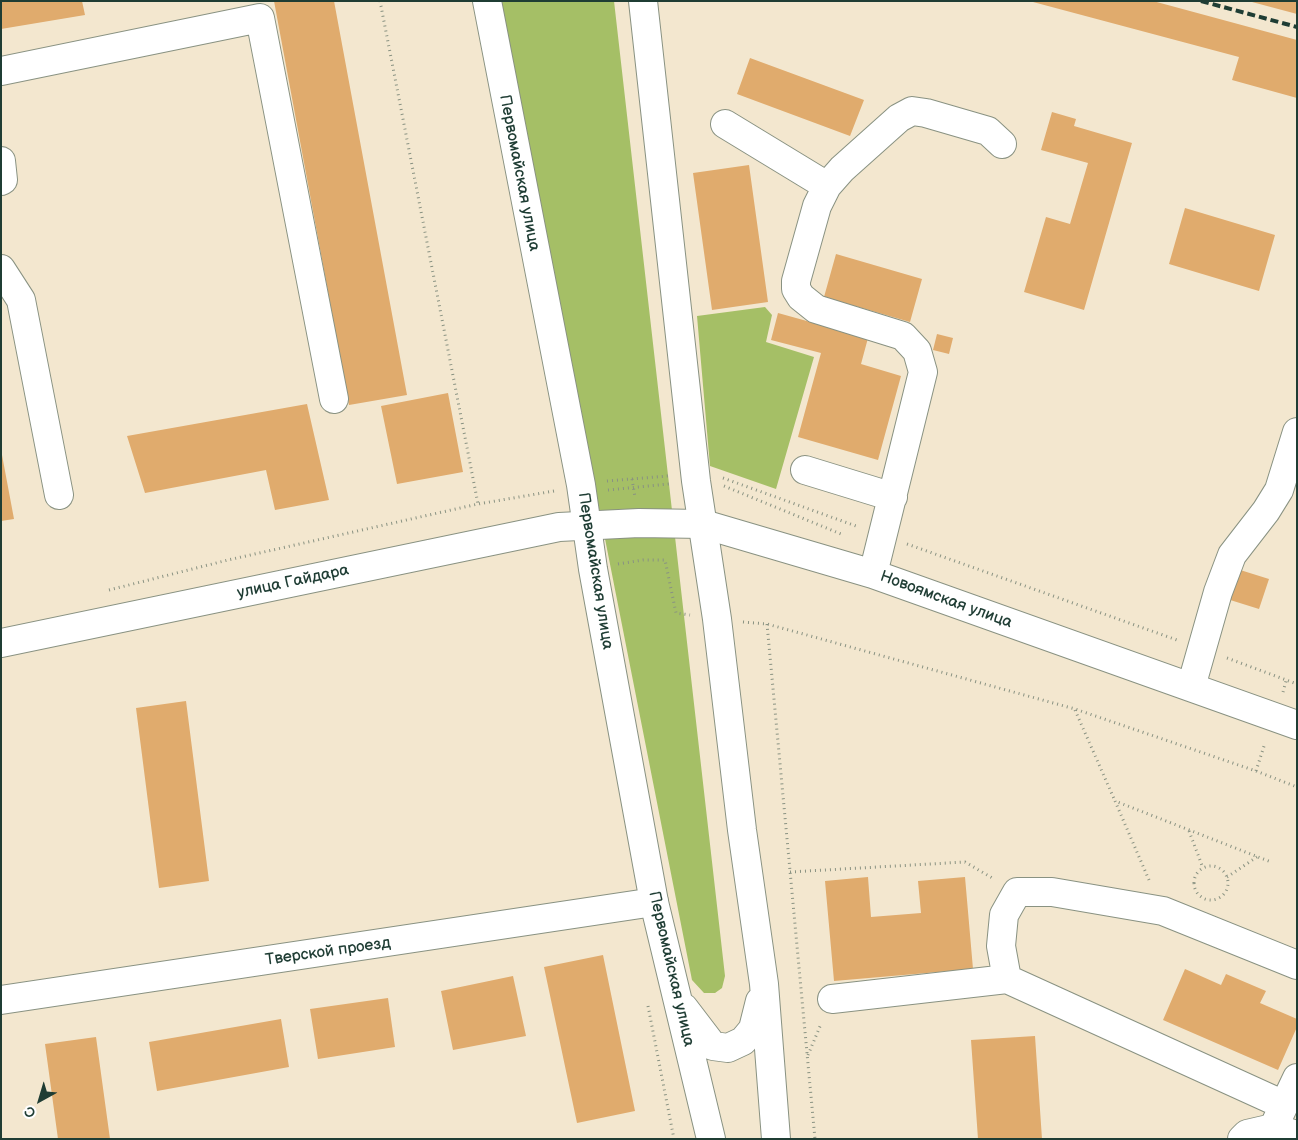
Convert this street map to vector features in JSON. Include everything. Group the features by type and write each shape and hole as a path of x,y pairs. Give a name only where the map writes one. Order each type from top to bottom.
{"main road":[{"name":"Первомайская улица","path":"486,1 581,485 593,569 654,902 710,1139"},
{"path":"643,1 695,473 717,619 742,830 764,984 776,1139"},
{"path":"1,71 260,18 334,399"},
{"path":"873,574 923,372 921,361 912,343 903,336 816,309 808,304 796,289 796,282 817,206 827,186 842,169 899,118 912,111 926,113 988,131 1002,144"},
{"path":"725,124 827,186"},
{"path":"1,161 4,180 1,181"},
{"path":"1,269 21,300 59,495"},
{"path":"1191,687 1218,592 1232,555 1266,511 1279,490 1297,432"},
{"path":"805,470 893,497"},
{"name":"Новоямская улица","path":"586,525 704,524 873,574 1297,725"},
{"name":"улица Гайдара","path":"1,643 559,527 586,525"},
{"path":"1007,979 1001,946 1004,915 1017,892 1052,892 1163,911 1297,965"},
{"name":"Тверской проезд","path":"1,1000 654,902"},
{"path":"832,1000 1007,979 1284,1123"},
{"path":"676,996 713,1046 728,1048 743,1042 752,1029 764,984"},
{"path":"1284,1123 1297,1078"},
{"path":"1242,1139 1247,1134 1284,1123"}],"path":[{"path":"380,1 478,504"},
{"path":"581,485 695,473 713,475 1297,684"},
{"path":"105,591 228,560 478,504 553,491 559,527"},
{"path":"593,569 643,560 665,560 676,613 767,624 1075,709 1256,770 1297,787"},
{"path":"767,624 815,1139"},
{"path":"1075,709 1163,911"},
{"path":"1115,801 1271,862"},
{"path":"1189,830 1203,868"},
{"path":"1227,877 1258,857"},
{"path":"790,872 965,862 1017,892"},
{"path":"1214,866 1227,877 1227,889 1220,898 1204,899 1196,892 1194,881 1203,868 1214,866"},
{"path":"807,1055 832,1000"},
{"path":"648,1004 674,1139"}],"green space":[{"path":"499,1 614,1 725,976 722,988 715,993 704,993 692,980"},
{"path":"765,307 772,315 766,342 814,357 776,489 710,466 697,316"}],"building":[{"path":"1,1 82,1 85,15 1,29"},
{"path":"274,1 334,1 407,395 349,405"},
{"path":"1153,1 1297,40 1297,98 1232,80 1239,57 1033,2"},
{"path":"1252,1 1297,1 1297,14 1252,2"},
{"path":"750,58 864,100 850,136 737,94"},
{"path":"1052,112 1076,119 1074,126 1132,143 1084,310 1024,292 1046,217 1070,224 1088,163 1041,150"},
{"path":"749,165 768,302 712,310 693,173"},
{"path":"1185,208 1275,235 1259,291 1169,264"},
{"path":"836,254 922,279 910,322 824,297"},
{"path":"778,313 868,338 861,364 901,376 878,460 798,437 821,353 771,340"},
{"path":"937,334 953,338 949,354 933,350"},
{"path":"448,393 463,472 397,484 381,406"},
{"path":"307,404 329,500 275,510 266,470 145,493 127,436"},
{"path":"1,456 14,519 1,521"},
{"path":"1237,569 1269,579 1259,609 1227,599"},
{"path":"186,701 209,881 159,888 136,708"},
{"path":"868,877 871,917 921,913 918,881 965,877 973,969 834,981 825,881"},
{"path":"603,955 635,1111 577,1123 544,967"},
{"path":"1185,969 1221,985 1226,974 1266,991 1260,1003 1297,1019 1297,1027 1278,1070 1163,1020"},
{"path":"513,976 526,1036 453,1050 441,991"},
{"path":"388,998 395,1047 318,1059 310,1009"},
{"path":"281,1019 289,1067 157,1091 149,1042"},
{"path":"1035,1036 1042,1139 978,1139 971,1040"},
{"path":"96,1037 110,1139 58,1139 45,1044"}],"railway":[{"path":"1201,1 1297,27"}]}
